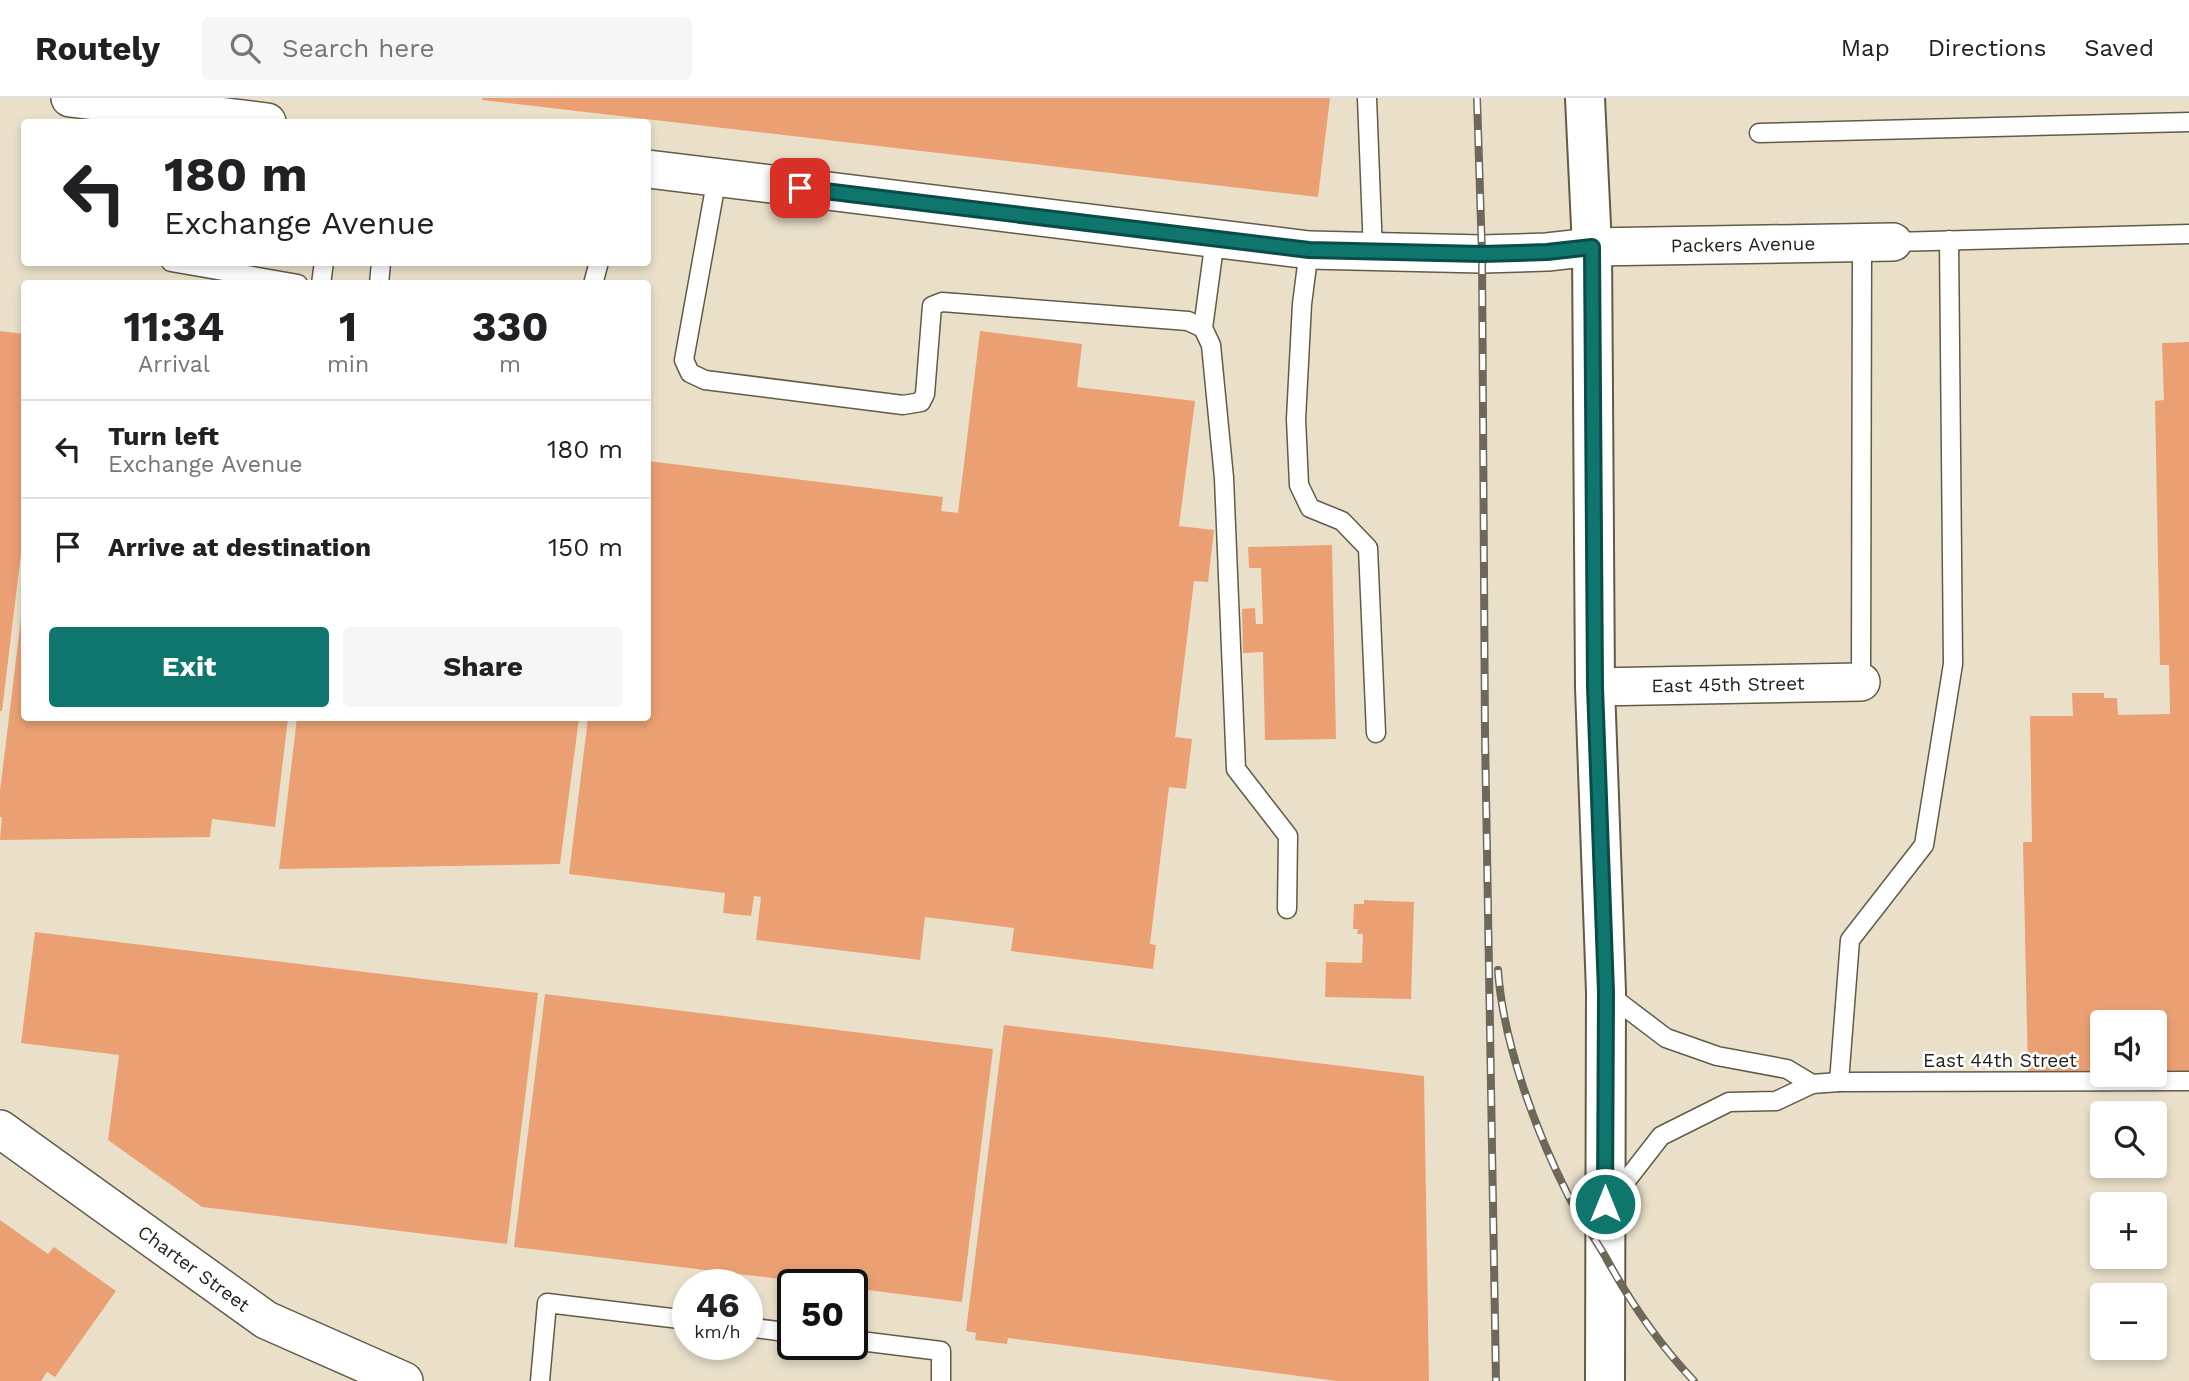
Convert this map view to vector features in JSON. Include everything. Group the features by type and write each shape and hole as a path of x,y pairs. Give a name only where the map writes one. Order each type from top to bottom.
{"main road":[{"path":"1586,98 1592,247 1595,687 1606,992 1605,1381"}],"street":[{"path":"86,99 144,115 214,119"},
{"name":"Packers Avenue","path":"651,169 1309,250 1495,254 1592,247 1877,242"},
{"name":"East 45th Street","path":"1595,687 1861,681"},
{"name":"Charter Street","path":"0,1129 266,1320 404,1381"}],"lane":[{"path":"1367,98 1373,252"},
{"path":"1759,133 2189,122"},
{"path":"717,177 684,360 690,373 705,380 903,405 920,402 926,394 932,306 942,302 1188,321 1203,327"},
{"path":"1861,681 1877,242 2189,234"},
{"path":"1215,239 1203,327 1212,345 1224,478 1236,769 1289,836 1287,909"},
{"path":"1839,1082 1850,940 1924,845 1953,664 1949,240"},
{"path":"1309,250 1302,304 1296,419 1299,485 1310,508 1342,521 1368,548 1376,733"},
{"path":"194,266 275,280"},
{"path":"1606,992 1666,1038 1717,1056 1787,1069 1812,1084"},
{"name":"East 44th Street","path":"1605,1231 1626,1181 1661,1136 1729,1102 1776,1101 1812,1084 1839,1082 2189,1081"},
{"path":"540,1381 547,1303 672,1318"},
{"path":"868,1342 941,1351 941,1381"}],"building":[{"path":"482,98 1330,98 1318,197"},
{"path":"0,331 21,334 21,553 0,711"},
{"path":"980,331 1082,344 1077,387 1195,401 1179,526 1214,530 1208,582 1194,581 1175,737 1192,739 1186,789 1169,787 1150,944 1156,945 1153,969 1011,951 1014,928 925,917 920,960 756,940 761,897 754,896 751,916 723,913 725,893 569,874 588,721 651,721 651,461 943,497 941,511 958,513"},
{"path":"2189,342 2189,1075 2167,1075 2167,1010 2090,1010 2090,1076 2028,1074 2023,842 2032,842 2030,716 2073,716 2072,693 2104,693 2104,698 2117,698 2118,715 2170,714 2169,665 2160,665 2155,401 2164,400 2162,343"},
{"path":"1332,545 1336,739 1265,740 1263,652 1243,653 1242,609 1255,608 1256,624 1263,624 1261,568 1249,568 1248,547"},
{"path":"21,618 21,721 288,721 275,827 212,819 210,837 0,840 0,791"},
{"path":"297,721 579,721 560,864 279,869"},
{"path":"1364,900 1414,902 1411,999 1325,997 1326,962 1362,963 1363,934 1357,934 1358,929 1353,929 1354,904 1364,904"},
{"path":"35,932 538,993 507,1244 202,1207 108,1140 119,1055 21,1043"},
{"path":"545,994 993,1049 962,1302 868,1290 868,1269 777,1269 777,1279 763,1277 763,1269 697,1269 514,1247"},
{"path":"1004,1025 1424,1076 1429,1381 1337,1381 1008,1338 1007,1344 975,1340 976,1333 966,1331"},
{"path":"0,1220 48,1254 54,1247 116,1291 55,1377 47,1372 41,1381 0,1381"}],"railway":[{"path":"1477,98 1482,254 1485,735 1496,1381"},
{"path":"1498,970 1501,998 1514,1057 1533,1116 1557,1172 1573,1204 1635,1306 1668,1352 1694,1381"}],"route":[{"path":"800,188 1309,250 1482,254 1547,252 1592,247 1595,687 1606,992 1605,1204"}]}
